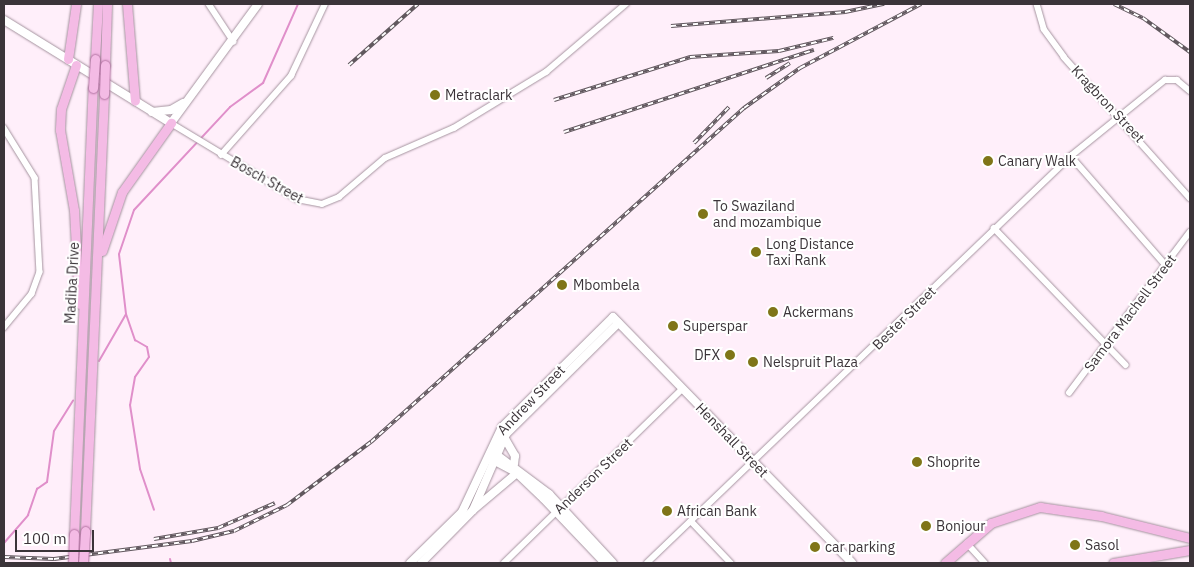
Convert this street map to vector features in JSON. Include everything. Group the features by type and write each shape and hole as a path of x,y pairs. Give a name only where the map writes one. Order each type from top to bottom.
{"main road":[{"path":"68,59 76,4"},
{"name":"Madiba Drive","path":"73,563 80,364 98,4"},
{"name":"Madiba Drive","path":"84,563 107,4"},
{"path":"127,4 135,101"},
{"path":"76,64 61,109 60,130 78,252 80,364"},
{"path":"97,276 112,213 122,192 170,123"},
{"path":"945,563 967,542 1007,515 1040,508 1102,516 1188,535"},
{"path":"1113,563 1190,550"}],"street":[{"path":"209,4 234,42"},
{"path":"170,123 234,42 258,4"},
{"path":"221,155 291,76 325,4"},
{"name":"Bosch Street","path":"4,20 221,155 297,199 314,204 330,202 385,158 454,128 546,72 626,4"},
{"name":"Kragbron Street","path":"1037,4 1048,36 1190,198"},
{"name":"Bester Street","path":"647,563 1071,156 1167,80 1177,80 1190,91"},
{"path":"152,112 171,110 193,94"},
{"path":"4,128 35,178 40,272 37,286 4,328"},
{"path":"1071,156 1165,264"},
{"path":"994,228 1105,347 1126,366"},
{"name":"Samora Machell Street","path":"1069,393 1190,232"},
{"name":"Henshall Street","path":"616,320 852,563"},
{"name":"Andrew Street","path":"420,563 473,510 504,437 616,320"},
{"name":"Andrew Street","path":"410,563 462,512 487,453 502,427 616,320"},
{"name":"Anderson Street","path":"504,563 682,389"},
{"path":"504,437 515,456 514,464"},
{"path":"487,453 514,464 614,563"},
{"path":"496,457 559,509 605,563"},
{"path":"473,510 517,473"},
{"path":"691,521 731,563"},
{"path":"967,542 985,563"}],"waterway":[{"path":"99,361 126,314 119,254 134,210 230,107 263,83 298,4"},
{"path":"126,314 135,340 147,347 149,357 135,377 130,405 140,469 154,510"},
{"path":"4,543 28,515 37,489 47,482 54,431 73,401"},
{"path":"170,559 171,563"}],"railway":[{"path":"349,65 418,4"},
{"path":"671,26 845,12 884,4"},
{"path":"4,557 54,559 192,541 234,531 287,505 371,442 744,108 800,68 921,4"},
{"path":"1114,4 1143,18 1190,52"},
{"path":"554,100 690,57 779,51 833,38"},
{"path":"564,132 814,50"},
{"path":"766,78 790,63"},
{"path":"694,143 729,107"},
{"path":"154,539 218,528 275,503"}],"place":[{"name":"Metraclark","path":"435,95"},
{"name":"Canary Walk","path":"988,161"},
{"name":"To Swaziland and mozambique","path":"703,214"},
{"name":"Long Distance Taxi Rank","path":"756,252"},
{"name":"Mbombela","path":"562,285"},
{"name":"Ackermans","path":"773,312"},
{"name":"Superspar","path":"673,326"},
{"name":"DFX","path":"730,355"},
{"name":"Nelspruit Plaza","path":"753,362"},
{"name":"Shoprite","path":"917,462"},
{"name":"African Bank","path":"667,511"},
{"name":"Bonjour","path":"926,526"},
{"name":"Sasol","path":"1075,545"},
{"name":"car parking","path":"815,547"}]}
